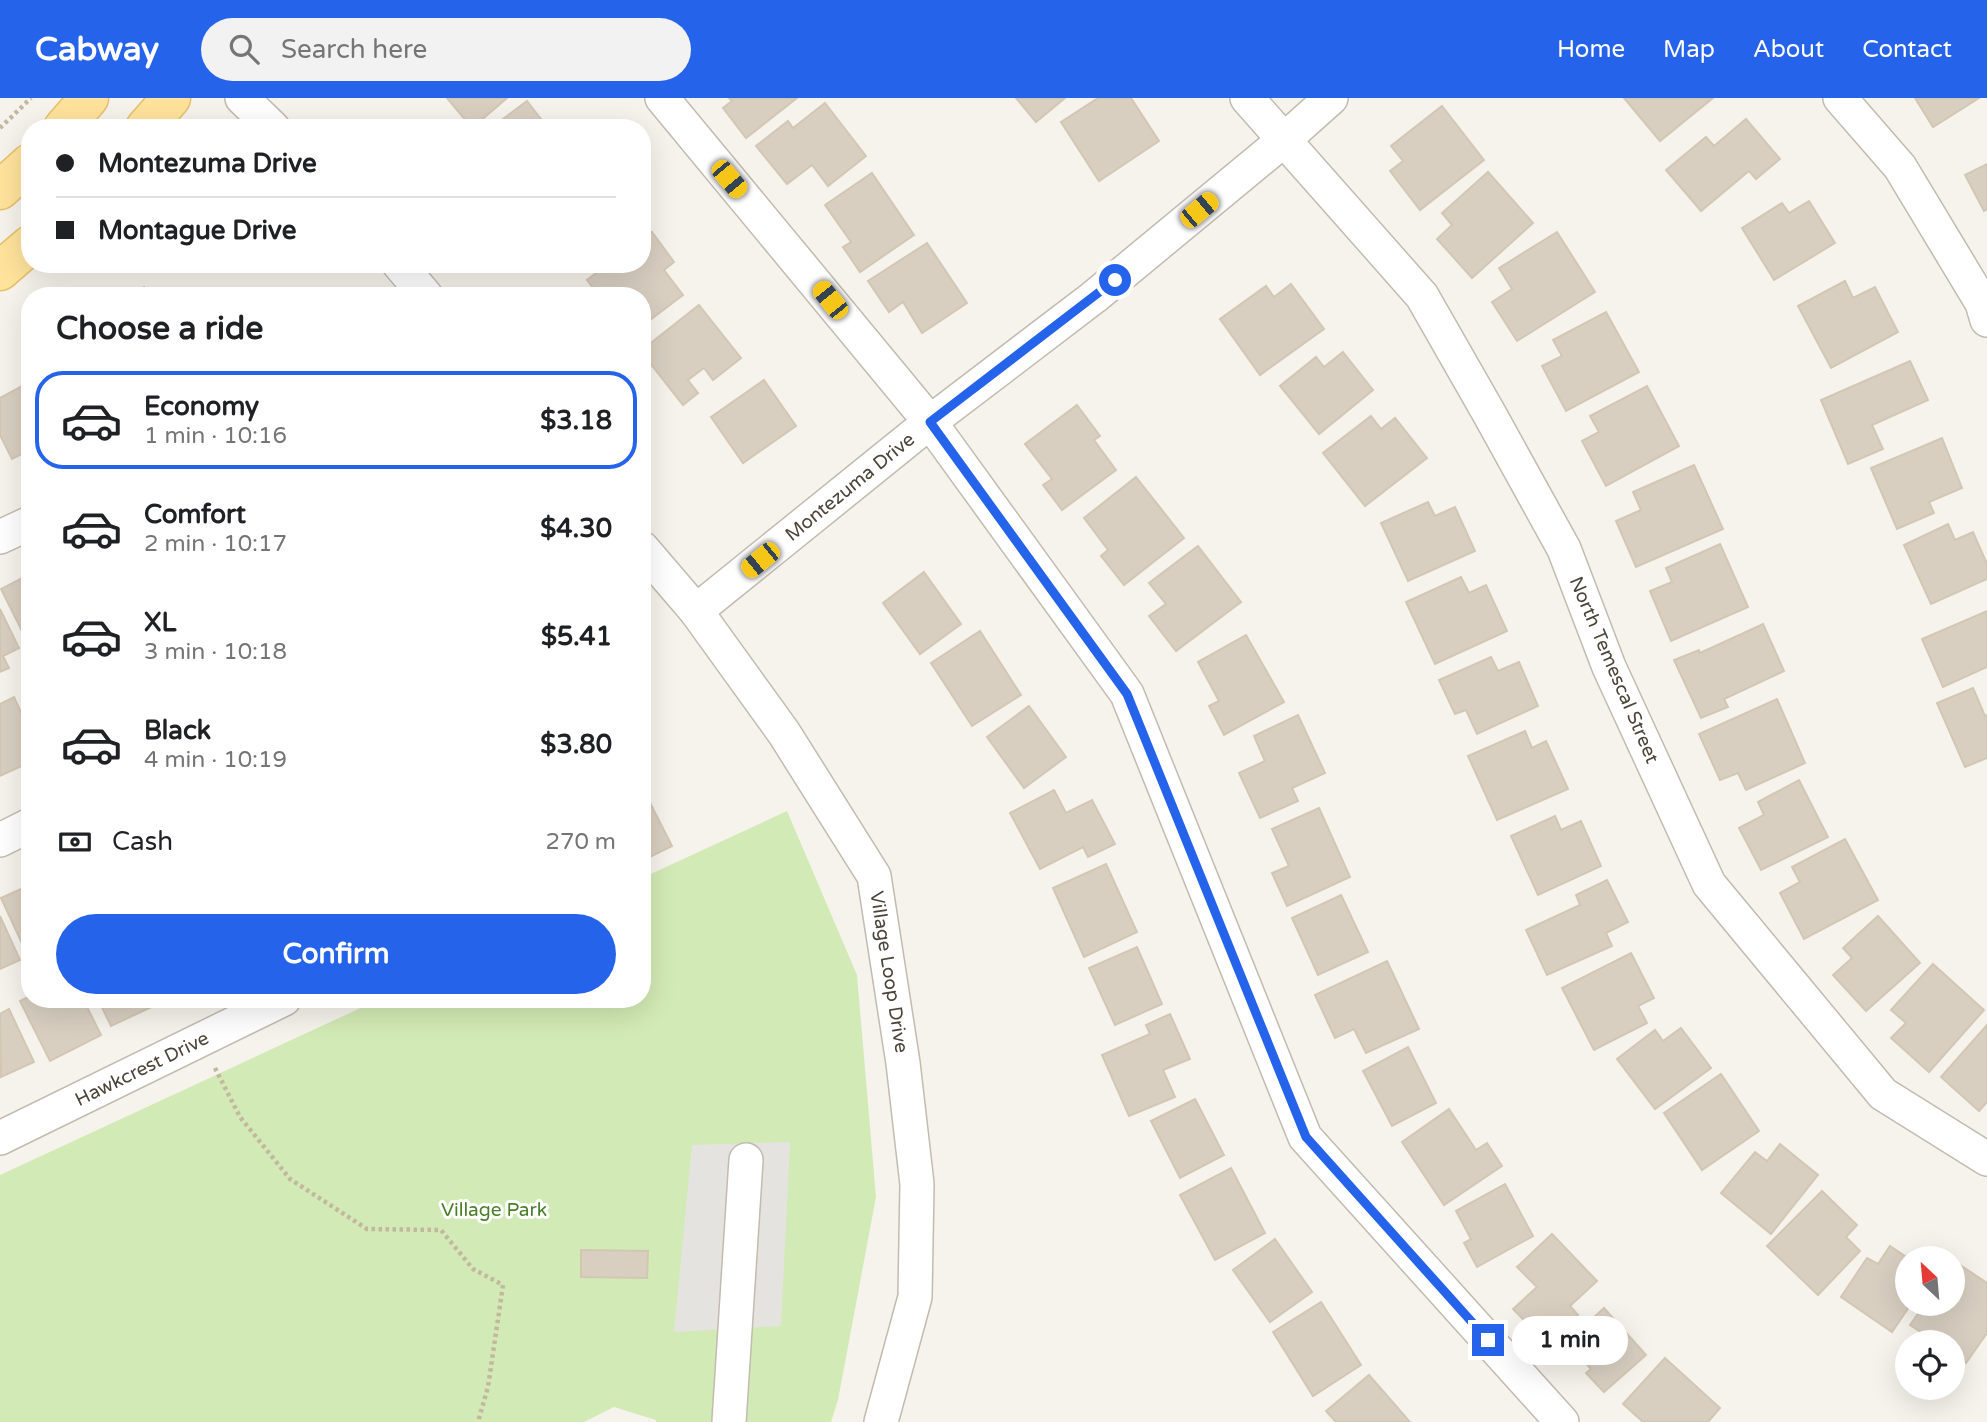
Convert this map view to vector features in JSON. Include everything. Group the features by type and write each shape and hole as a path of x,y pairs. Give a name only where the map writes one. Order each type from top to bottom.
{"main road":[{"path":"71,119 89,98"},
{"path":"153,119 172,98"},
{"path":"0,190 21,171"},
{"path":"0,271 21,252"}],"street":[{"path":"242,98 264,119"},
{"path":"662,98 930,422 1127,694 1306,1137 1562,1422"},
{"name":"North Temescal Street","path":"1247,98 1422,296 1564,549 1609,667 1709,884 1883,1094 1987,1159"},
{"name":"Montezuma Drive","path":"696,611 930,422 1094,297 1331,98"},
{"path":"1840,98 1900,167 1982,303 1987,320"},
{"path":"406,273 418,287"},
{"path":"0,537 21,527"},
{"name":"Village Loop Drive","path":"651,558 696,611 784,733 874,876 903,1063 917,1184 915,1297 881,1422"},
{"path":"0,840 21,830"},
{"name":"Hawkcrest Drive","path":"0,1138 266,1008"},
{"path":"729,1422 746,1160"}],"path":[{"path":"0,128 31,98"},
{"path":"201,1040 240,1117 290,1179 367,1229 442,1230 473,1269 503,1285 488,1387 478,1422"}],"green space":[{"name":"Village Park","path":"787,811 857,975 876,1197 838,1400 831,1422 656,1422 614,1407 584,1422 0,1422 0,1175 361,1008 651,1008 651,874"}],"shaded area":[{"path":"790,1142 781,1326 674,1332 692,1145"}],"building":[{"path":"447,98 507,98 482,119 464,119"},
{"path":"729,98 797,98 746,138 723,108 732,101"},
{"path":"1016,98 1065,98 1036,122"},
{"path":"1098,98 1131,98 1159,141 1099,181 1061,122"},
{"path":"1624,98 1713,98 1660,141"},
{"path":"1915,98 1979,98 1933,127"},
{"path":"527,101 541,119 503,119"},
{"path":"825,103 866,156 828,186 812,165 787,184 756,146 788,121 793,128"},
{"path":"1442,106 1484,160 1420,210 1390,171 1403,161 1391,146"},
{"path":"1746,119 1780,159 1756,179 1749,171 1701,211 1666,170 1706,137 1714,146"},
{"path":"1987,164 1987,209 1984,211 1965,175"},
{"path":"1488,172 1533,223 1472,278 1437,239 1452,225 1442,213"},
{"path":"872,173 914,235 860,272 843,247 851,242 825,205"},
{"path":"1809,201 1835,243 1774,280 1742,228 1782,203 1789,213"},
{"path":"1557,232 1595,292 1517,341 1492,302 1512,289 1499,268"},
{"path":"651,233 674,262 664,270 683,295 651,319 651,287 592,287 587,280 596,273 651,273"},
{"path":"927,243 967,303 922,333 903,302 889,312 868,281"},
{"path":"1845,281 1853,298 1875,287 1898,332 1831,368 1798,306"},
{"path":"1291,284 1324,329 1260,375 1220,319 1266,286 1274,297"},
{"path":"699,305 741,358 713,380 704,368 688,380 698,393 683,405 651,364 651,343"},
{"path":"1606,312 1639,372 1566,411 1542,366 1562,356 1553,340"},
{"path":"1343,352 1373,390 1319,434 1280,386 1316,357 1324,367"},
{"path":"1910,361 1928,400 1872,425 1883,449 1848,464 1821,400"},
{"path":"764,380 796,426 743,463 711,417"},
{"path":"1647,386 1679,446 1606,486 1582,441 1599,432 1590,416"},
{"path":"21,387 21,454 12,459 0,435 0,398"},
{"path":"1077,405 1100,436 1094,440 1116,470 1062,510 1043,485 1052,479 1025,444"},
{"path":"1371,416 1381,429 1395,418 1427,458 1365,506 1323,453"},
{"path":"1942,438 1962,488 1929,502 1934,513 1897,529 1871,468"},
{"path":"1694,465 1723,529 1636,567 1616,521 1641,510 1633,492"},
{"path":"1136,477 1184,538 1124,585 1101,556 1108,550 1084,518"},
{"path":"1428,502 1435,516 1455,507 1475,551 1408,581 1381,523"},
{"path":"1948,524 1955,540 1973,532 1987,564 1987,579 1931,604 1904,545"},
{"path":"1720,544 1748,607 1671,641 1650,591 1672,582 1666,568"},
{"path":"1198,546 1241,602 1176,651 1149,616 1166,604 1149,583"},
{"path":"924,572 961,624 920,654 883,603"},
{"path":"1461,577 1469,593 1486,585 1507,631 1435,664 1406,602"},
{"path":"21,579 21,629 1,589"},
{"path":"0,609 19,648 3,656 9,668 0,672"},
{"path":"1987,611 1987,667 1943,687 1922,639"},
{"path":"1763,624 1784,671 1724,699 1728,707 1701,718 1674,660 1699,650 1700,653"},
{"path":"980,631 1021,695 972,726 931,663"},
{"path":"1246,635 1284,702 1224,735 1209,706 1219,701 1198,662"},
{"path":"1491,657 1498,671 1519,662 1538,706 1477,734 1466,710 1455,714 1439,680"},
{"path":"1973,688 1985,716 1987,715 1987,758 1965,767 1937,703"},
{"path":"14,697 21,712 21,766 0,776 0,704"},
{"path":"1777,699 1805,763 1746,790 1738,773 1720,780 1699,734"},
{"path":"1029,706 1066,757 1024,788 987,737"},
{"path":"1298,715 1325,773 1292,788 1298,801 1260,818 1239,773 1265,761 1254,736"},
{"path":"1525,731 1532,748 1546,741 1568,789 1497,820 1468,756"},
{"path":"1799,780 1828,837 1761,870 1739,828 1764,815 1758,802"},
{"path":"1054,790 1066,813 1092,800 1115,844 1088,857 1083,847 1040,869 1010,813"},
{"path":"651,805 672,846 651,856"},
{"path":"1319,808 1350,877 1287,906 1272,873 1289,866 1272,829"},
{"path":"1555,816 1561,830 1581,821 1601,866 1538,895 1511,836"},
{"path":"1845,839 1878,900 1804,939 1780,893 1800,882 1792,867"},
{"path":"1106,864 1137,932 1084,957 1053,888"},
{"path":"1607,880 1628,922 1606,933 1612,946 1547,975 1526,930 1580,905 1576,895"},
{"path":"21,889 21,941 1,898"},
{"path":"1341,895 1368,952 1318,975 1292,918"},
{"path":"0,916 20,960 0,969"},
{"path":"1878,916 1920,963 1866,1011 1833,975 1852,958 1843,948"},
{"path":"1137,947 1162,1004 1115,1025 1089,968"},
{"path":"1631,953 1654,998 1638,1006 1647,1023 1594,1050 1562,988"},
{"path":"1387,961 1419,1029 1366,1053 1354,1029 1335,1038 1315,995"},
{"path":"1933,964 1984,1010 1929,1072 1891,1038 1906,1023 1891,1010"},
{"path":"24,1008 88,1008 101,1035 50,1061"},
{"path":"102,1008 149,1008 111,1026"},
{"path":"9,1009 34,1062 1,1077 0,1014"},
{"path":"1170,1014 1190,1059 1163,1070 1175,1097 1129,1116 1102,1055 1150,1034 1146,1025"},
{"path":"1987,1025 1987,1102 1979,1111 1941,1077"},
{"path":"1681,1028 1711,1068 1655,1109 1617,1059 1655,1030 1663,1041"},
{"path":"1408,1047 1436,1103 1392,1126 1363,1071"},
{"path":"1721,1074 1759,1131 1702,1170 1664,1113"},
{"path":"1195,1099 1224,1155 1180,1178 1151,1121"},
{"path":"1449,1109 1476,1150 1487,1143 1502,1166 1444,1205 1402,1142"},
{"path":"1780,1144 1818,1175 1771,1234 1721,1193 1755,1152 1767,1161"},
{"path":"1231,1168 1265,1233 1215,1260 1180,1195"},
{"path":"1505,1184 1533,1236 1477,1267 1464,1243 1471,1239 1456,1211"},
{"path":"1822,1191 1857,1225 1846,1237 1860,1251 1818,1295 1767,1246"},
{"path":"1552,1234 1597,1281 1570,1306 1578,1315 1547,1344 1513,1309 1537,1287 1517,1267"},
{"path":"1275,1239 1312,1292 1270,1322 1233,1270"},
{"path":"1890,1246 1895,1249 1895,1316 1903,1316 1892,1332 1841,1297 1867,1258 1878,1264"},
{"path":"581,1250 648,1251 647,1278 581,1277"},
{"path":"1965,1268 1987,1283 1987,1333 1966,1363 1965,1330 1918,1330 1910,1325 1916,1316 1965,1316"},
{"path":"1321,1302 1361,1365 1313,1396 1273,1332"},
{"path":"1604,1308 1646,1355 1604,1392 1586,1373 1591,1369 1567,1342"},
{"path":"1665,1358 1720,1408 1708,1422 1643,1422 1623,1404"},
{"path":"1369,1375 1410,1422 1336,1422 1326,1411"}],"route":[{"path":"1115,280 930,422 1127,694 1306,1137 1488,1340"}]}
